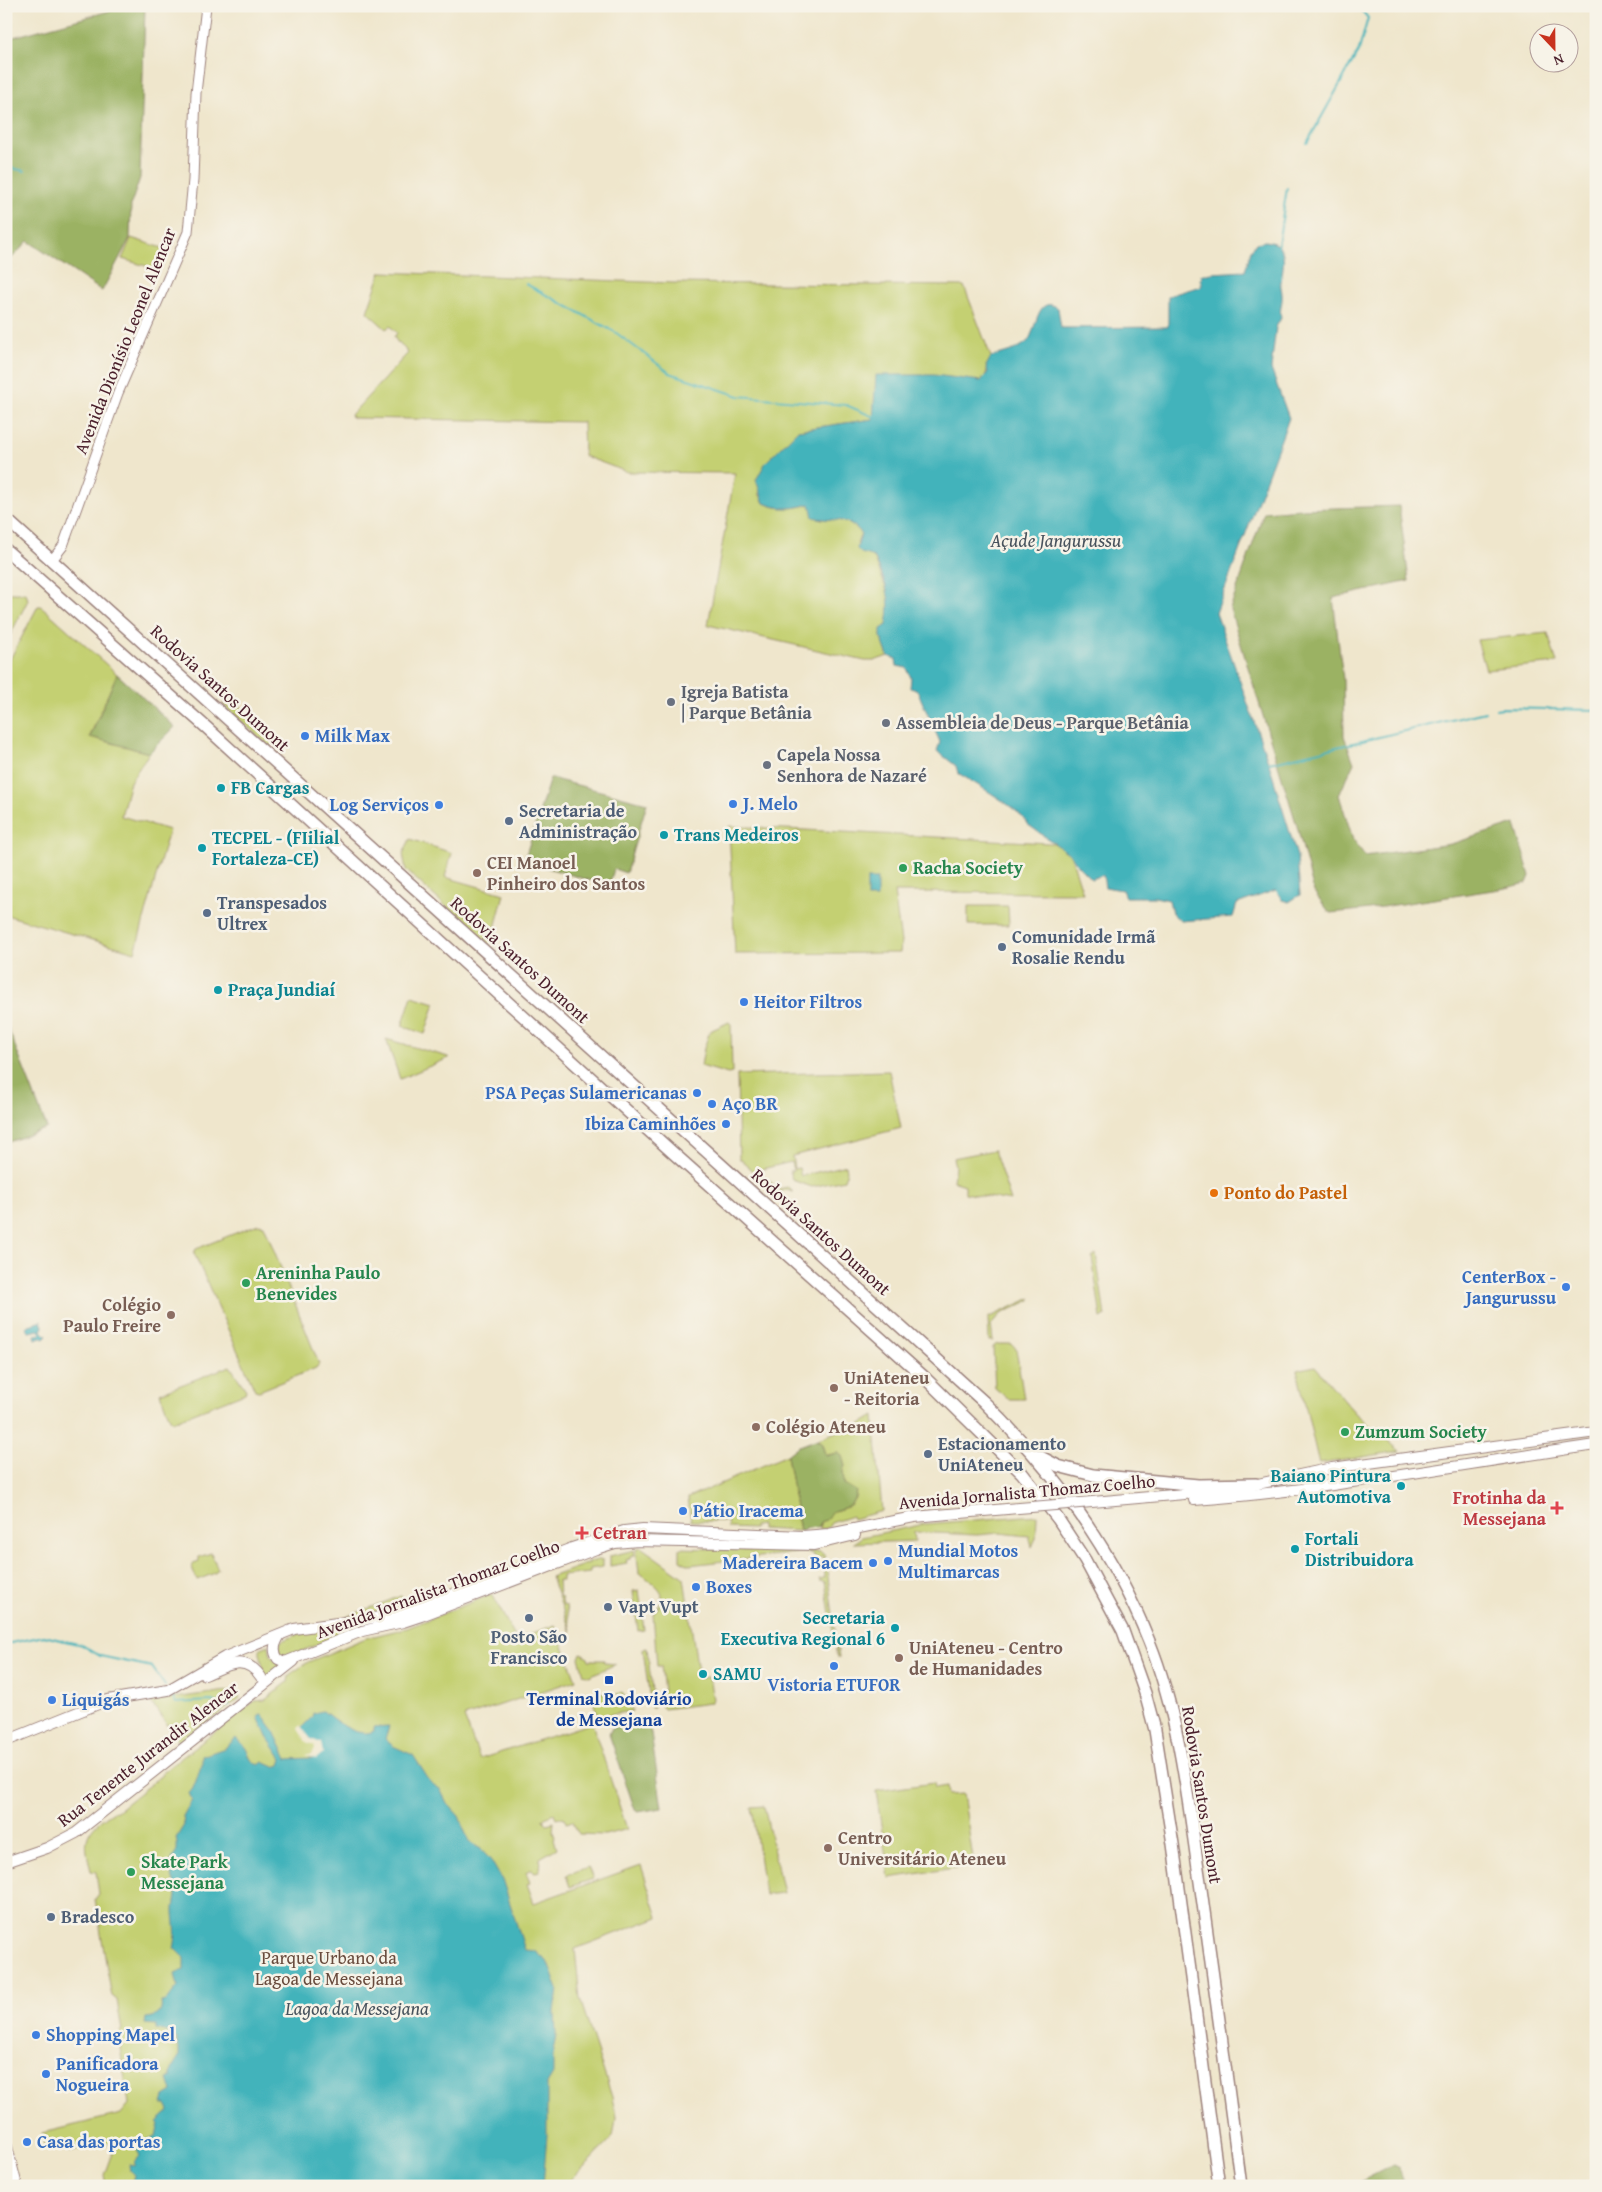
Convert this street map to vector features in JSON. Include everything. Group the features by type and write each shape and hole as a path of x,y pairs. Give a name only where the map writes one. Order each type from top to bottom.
{"highway":[{"name":"Rodovia Santos Dumont","path":"6,519 984,1402 1035,1455 1092,1531 1132,1603 1150,1644 1171,1706 1179,1741 1190,1807 1241,2186"},
{"name":"Rodovia Santos Dumont","path":"6,550 207,728 686,1164 923,1376 1022,1473 1058,1519 1085,1560 1123,1631 1145,1693 1155,1730 1173,1844 1219,2186"},
{"path":"1035,1455 1058,1466 1093,1475 1198,1485 1256,1484"}],"main road":[{"name":"Avenida Dionísio Leonel Alencar","path":"52,560 63,546 118,393 188,232 193,180 197,85 206,6"},
{"name":"Avenida Jornalista Thomaz Coelho","path":"1104,1504 1206,1492 1332,1468 1596,1432"},
{"name":"Avenida Jornalista Thomaz Coelho","path":"180,1684 225,1657 294,1630 402,1614 572,1548 628,1530 803,1536 829,1534 914,1516 1237,1497 1596,1445"},
{"name":"Avenida Jornalista Thomaz Coelho","path":"301,1656 362,1631 409,1620 543,1568 615,1543 640,1541 814,1545 912,1522 1007,1511"},
{"path":"280,1635 274,1645 278,1659 285,1662 301,1656"},
{"name":"Rua Tenente Jurandir Alencar","path":"6,1862 47,1848 76,1833 301,1656"},
{"path":"6,1741 108,1700 155,1693 237,1663 248,1664 261,1677"},
{"path":"6,2143 17,2186"}],"green space":[{"path":"128,6 145,6 140,178 131,204 130,238 102,291 28,241 6,264 6,39"},
{"path":"131,238 169,250 160,270 122,259"},
{"path":"381,272 672,283 964,286 991,357 985,377 981,381 970,381 873,419 798,430 759,493 764,503 775,507 792,508 810,504 821,519 838,520 848,523 861,533 857,544 874,557 889,596 891,607 887,625 881,636 888,656 874,661 865,661 708,625 735,473 627,472 584,456 583,422 354,418 350,416 408,353 394,337 397,333 390,326 386,329 367,312"},
{"path":"1399,506 1409,581 1333,598 1343,679 1344,736 1354,763 1339,795 1353,839 1365,856 1451,844 1515,824 1530,876 1527,883 1506,888 1362,910 1330,913 1314,892 1297,826 1230,609 1264,512"},
{"path":"6,593 26,593 28,600 6,643"},
{"path":"38,606 41,606 117,674 90,736 149,753 130,782 121,816 169,830 135,952 6,915 6,667"},
{"path":"1548,633 1557,663 1486,670 1477,640"},
{"path":"117,674 175,727 149,753 90,737"},
{"path":"222,704 244,708 277,738 270,747"},
{"path":"550,778 647,803 626,873 614,869 609,886 524,861"},
{"name":"Racha Society","path":"729,826 1067,844 1083,893 894,892 901,942 900,953 735,954"},
{"path":"410,839 452,853 445,877 504,894 491,943 487,944 406,870 403,854"},
{"path":"968,906 1008,906 1009,925 968,925"},
{"path":"412,996 435,1003 425,1034 402,1026"},
{"path":"729,1022 731,1024 732,1073 728,1074 701,1066 704,1048 710,1031"},
{"path":"6,1023 47,1128 6,1143"},
{"path":"386,1039 448,1057 449,1058 400,1079"},
{"path":"889,1071 901,1128 792,1156 794,1169 799,1168 801,1176 846,1165 847,1171 844,1180 812,1187 792,1180 790,1171 793,1170 791,1162 762,1169 759,1172 779,1189 788,1187 793,1192 787,1190 777,1192 739,1158 737,1075"},
{"path":"994,1150 1011,1201 965,1193 965,1185 953,1181 955,1166 953,1158"},
{"path":"258,1224 264,1225 319,1364 316,1368 259,1391 255,1390 194,1253 196,1249"},
{"path":"1096,1254 1105,1317 1101,1318 1092,1257"},
{"path":"1031,1298 1031,1300 1001,1314 991,1325 993,1341 989,1341 988,1318"},
{"path":"997,1344 1012,1344 1016,1349 1024,1399 1008,1399 995,1388 993,1347"},
{"path":"230,1366 246,1390 245,1393 173,1421 170,1419 160,1393"},
{"name":"Zumzum Society","path":"1315,1366 1355,1413 1400,1451 1319,1464 1297,1370"},
{"path":"874,1416 882,1511 853,1519 852,1516 831,1523 828,1528 820,1529 820,1522 831,1512 850,1506 855,1497 854,1490 844,1484 838,1453 825,1454 821,1442 816,1440 851,1426 854,1428"},
{"path":"815,1440 821,1442 825,1454 838,1453 842,1456 845,1466 843,1470 844,1484 856,1491 850,1506 831,1512 826,1520 820,1522 819,1527 806,1528 800,1531 787,1455 797,1447"},
{"path":"787,1455 800,1531 761,1529 761,1525 754,1526 754,1529 728,1528 727,1521 691,1521 688,1498"},
{"path":"1037,1515 1036,1538 1032,1547 1029,1536 1000,1533 977,1535 914,1532 915,1541 853,1543 862,1537 925,1524"},
{"path":"641,1547 684,1578 699,1678 709,1677 713,1699 710,1703 664,1709 662,1707 660,1692 664,1691 661,1666 657,1666 653,1613 662,1600 662,1594 656,1585 639,1572 636,1549"},
{"path":"680,1548 821,1552 825,1556 839,1658 837,1658 825,1582 819,1579 824,1578 823,1557 816,1558 811,1553 803,1552 689,1565 680,1560"},
{"path":"634,1550 635,1555 630,1556 630,1559 626,1560 627,1563 610,1566 610,1556"},
{"path":"211,1553 218,1569 215,1573 197,1580 191,1565 199,1562 199,1557"},
{"path":"597,1560 603,1560 603,1567 590,1569 590,1573 562,1576 562,1581 558,1581 559,1596 563,1605 566,1606 571,1632 551,1577"},
{"path":"639,1590 644,1630 638,1631 633,1591"},
{"name":"Lagoa da Messejana","path":"492,1594 516,1639 555,1625 576,1680 464,1717 480,1759 592,1723 627,1829 605,1835 578,1834 573,1821 566,1823 564,1817 557,1819 555,1814 542,1819 547,1824 554,1822 553,1831 557,1848 540,1858 539,1871 535,1872 531,1869 526,1872 530,1883 527,1884 534,1903 641,1865 658,1917 575,1949 580,1999 612,2097 616,2118 613,2137 570,2181 568,2186 106,2186 104,2175 116,2142 70,2152 44,2144 42,2133 121,2114 129,2104 118,2035 122,2031 117,2000 112,1996 111,1992 95,1899 99,1894 96,1872 91,1871 86,1844 87,1838 94,1827 112,1812 117,1811 163,1774 163,1772 255,1701 265,1700 288,1682 289,1675 308,1662 366,1638 407,1628"},
{"path":"401,1596 407,1602 407,1609 341,1619"},
{"path":"372,1622 285,1658 279,1653 281,1641 304,1632"},
{"path":"269,1645 271,1657 282,1665 264,1680 259,1649"},
{"path":"647,1648 654,1708 651,1708 643,1649"},
{"path":"581,1653 588,1657 589,1660 604,1660 604,1663 616,1664 589,1676 584,1674 579,1658"},
{"path":"235,1690 240,1698 180,1743 150,1701"},
{"path":"601,1692 609,1698 622,1692 632,1711 600,1716 595,1706 593,1695"},
{"path":"647,1722 650,1727 662,1808 638,1812 635,1810 609,1734 612,1728"},
{"path":"934,1783 935,1788 947,1786 948,1795 963,1794 974,1865 889,1878 876,1791"},
{"path":"764,1806 783,1893 765,1895 752,1807"},
{"path":"588,1867 593,1879 570,1887 566,1875"},
{"path":"1393,2165 1399,2168 1405,2186 1352,2186"}],"water":[{"name":"Açude Jangurussu","path":"1265,241 1278,246 1282,250 1283,256 1281,318 1276,327 1271,369 1289,418 1216,613 1269,764 1297,856 1300,895 1289,902 1282,900 1276,890 1237,904 1233,917 1181,921 1172,913 1169,900 1155,897 1125,897 1122,890 1105,887 1103,875 1091,879 1078,866 1071,855 1027,824 1016,811 958,773 956,766 937,751 940,742 917,690 910,688 911,678 907,668 897,666 896,659 888,656 881,637 881,629 887,625 889,606 887,590 874,557 861,553 857,549 861,533 851,524 839,520 813,517 810,504 787,508 775,507 764,503 756,480 766,462 798,430 873,419 876,375 934,375 981,381 988,372 986,366 991,357 1014,350 1027,342 1041,310 1045,306 1051,305 1058,308 1061,328 1168,327 1168,296 1201,286 1201,275 1245,271 1251,250 1256,243"},
{"path":"867,879 877,879 877,898 867,898"},
{"path":"41,1321 42,1331 47,1336 44,1339 40,1337 36,1339 35,1335 41,1334 40,1330 29,1332 26,1329 27,1326"},
{"name":"Lagoa da Messejana","path":"323,1711 347,1728 361,1733 374,1731 374,1727 389,1726 385,1739 393,1746 413,1755 431,1783 440,1789 447,1803 459,1816 469,1842 481,1849 492,1862 503,1882 525,1950 535,1951 547,1961 558,1989 555,2012 556,2036 553,2051 553,2074 547,2084 547,2135 543,2186 131,2186 134,2175 130,2171 129,2165 134,2166 135,2161 140,2156 135,2146 145,2144 147,2140 156,2136 159,2124 157,2122 169,2110 166,2104 162,2104 164,2097 172,2092 168,2079 171,2078 173,2067 179,2057 177,2039 168,2032 156,2029 156,2025 145,2024 146,2018 156,2016 160,2012 161,2002 166,2001 178,1986 175,1974 184,1970 184,1958 174,1948 176,1935 174,1911 176,1893 170,1867 177,1848 176,1838 184,1825 183,1816 192,1800 189,1793 193,1788 202,1765 202,1756 225,1748 236,1738 244,1746 251,1760 256,1764 259,1765 263,1762 274,1767 280,1765 282,1759 267,1737 258,1717 262,1714 273,1729 287,1759 313,1758 317,1754 318,1748 301,1728 312,1717 313,1713"}],"pier":[{"path":"300,1725 311,1739 321,1743 323,1753 316,1759 305,1755 312,1755 315,1748 314,1745 306,1742 298,1729"}],"waterway":[{"path":"1307,143 1359,50 1368,18 1358,6"},
{"path":"6,167 25,171"},
{"path":"1278,245 1287,188"},
{"path":"526,284 615,332 670,373 739,396 846,405 874,417"},
{"path":"1496,709 1596,710"},
{"path":"1269,763 1485,712"},
{"path":"6,1644 44,1636 82,1645 100,1656 152,1667 165,1686"},
{"path":"169,1692 176,1703 211,1701 229,1706"}],"place":[{"name":"Igreja Batista | Parque Betânia","path":"671,702"},
{"name":"Assembleia de Deus - Parque Betânia","path":"886,723"},
{"name":"Milk Max","path":"305,736"},
{"name":"Capela Nossa Senhora de Nazaré","path":"767,765"},
{"name":"FB Cargas","path":"221,788"},
{"name":"J. Melo","path":"733,804"},
{"name":"Log Serviços","path":"439,805"},
{"name":"Secretaria de Administração","path":"509,821"},
{"name":"Trans Medeiros","path":"664,835"},
{"name":"TECPEL - (FIilial Fortaleza-CE)","path":"202,848"},
{"name":"Racha Society","path":"903,868"},
{"name":"CEI Manoel Pinheiro dos Santos","path":"477,873"},
{"name":"Transpesados Ultrex","path":"207,913"},
{"name":"Comunidade Irmã Rosalie Rendu","path":"1002,947"},
{"name":"Praça Jundiaí","path":"218,990"},
{"name":"Heitor Filtros","path":"744,1002"},
{"name":"PSA Peças Sulamericanas","path":"697,1093"},
{"name":"Aço BR","path":"712,1104"},
{"name":"Ibiza Caminhões","path":"726,1124"},
{"name":"Ponto do Pastel","path":"1214,1193"},
{"name":"Areninha Paulo Benevides","path":"246,1283"},
{"name":"CenterBox - Jangurussu","path":"1566,1287"},
{"name":"Colégio Paulo Freire","path":"171,1315"},
{"name":"UniAteneu - Reitoria","path":"834,1388"},
{"name":"Colégio Ateneu","path":"756,1427"},
{"name":"Zumzum Society","path":"1345,1432"},
{"name":"Estacionamento UniAteneu","path":"928,1454"},
{"name":"Baiano Pintura Automotiva","path":"1401,1486"},
{"name":"Frotinha da Messejana","path":"1557,1508"},
{"name":"Pátio Iracema","path":"683,1511"},
{"name":"Cetran","path":"582,1533"},
{"name":"Fortali Distribuidora","path":"1295,1549"},
{"name":"Mundial Motos Multimarcas","path":"888,1561"},
{"name":"Madereira Bacem","path":"873,1563"},
{"name":"Boxes","path":"696,1587"},
{"name":"Vapt Vupt","path":"608,1607"},
{"name":"Posto São Francisco","path":"529,1618"},
{"name":"Secretaria Executiva Regional 6","path":"895,1628"},
{"name":"UniAteneu - Centro de Humanidades","path":"899,1658"},
{"name":"Vistoria ETUFOR","path":"834,1666"},
{"name":"SAMU","path":"703,1674"},
{"name":"Terminal Rodoviário de Messejana","path":"609,1680"},
{"name":"Liquigás","path":"52,1700"},
{"name":"Centro Universitário Ateneu","path":"828,1848"},
{"name":"Skate Park Messejana","path":"131,1872"},
{"name":"Bradesco","path":"51,1917"},
{"name":"Shopping Mapel","path":"36,2035"},
{"name":"Panificadora Nogueira","path":"46,2074"},
{"name":"Casa das portas","path":"27,2142"}],"park label":[{"name":"Parque Urbano da Lagoa de Messejana","path":"329,1968"}]}
